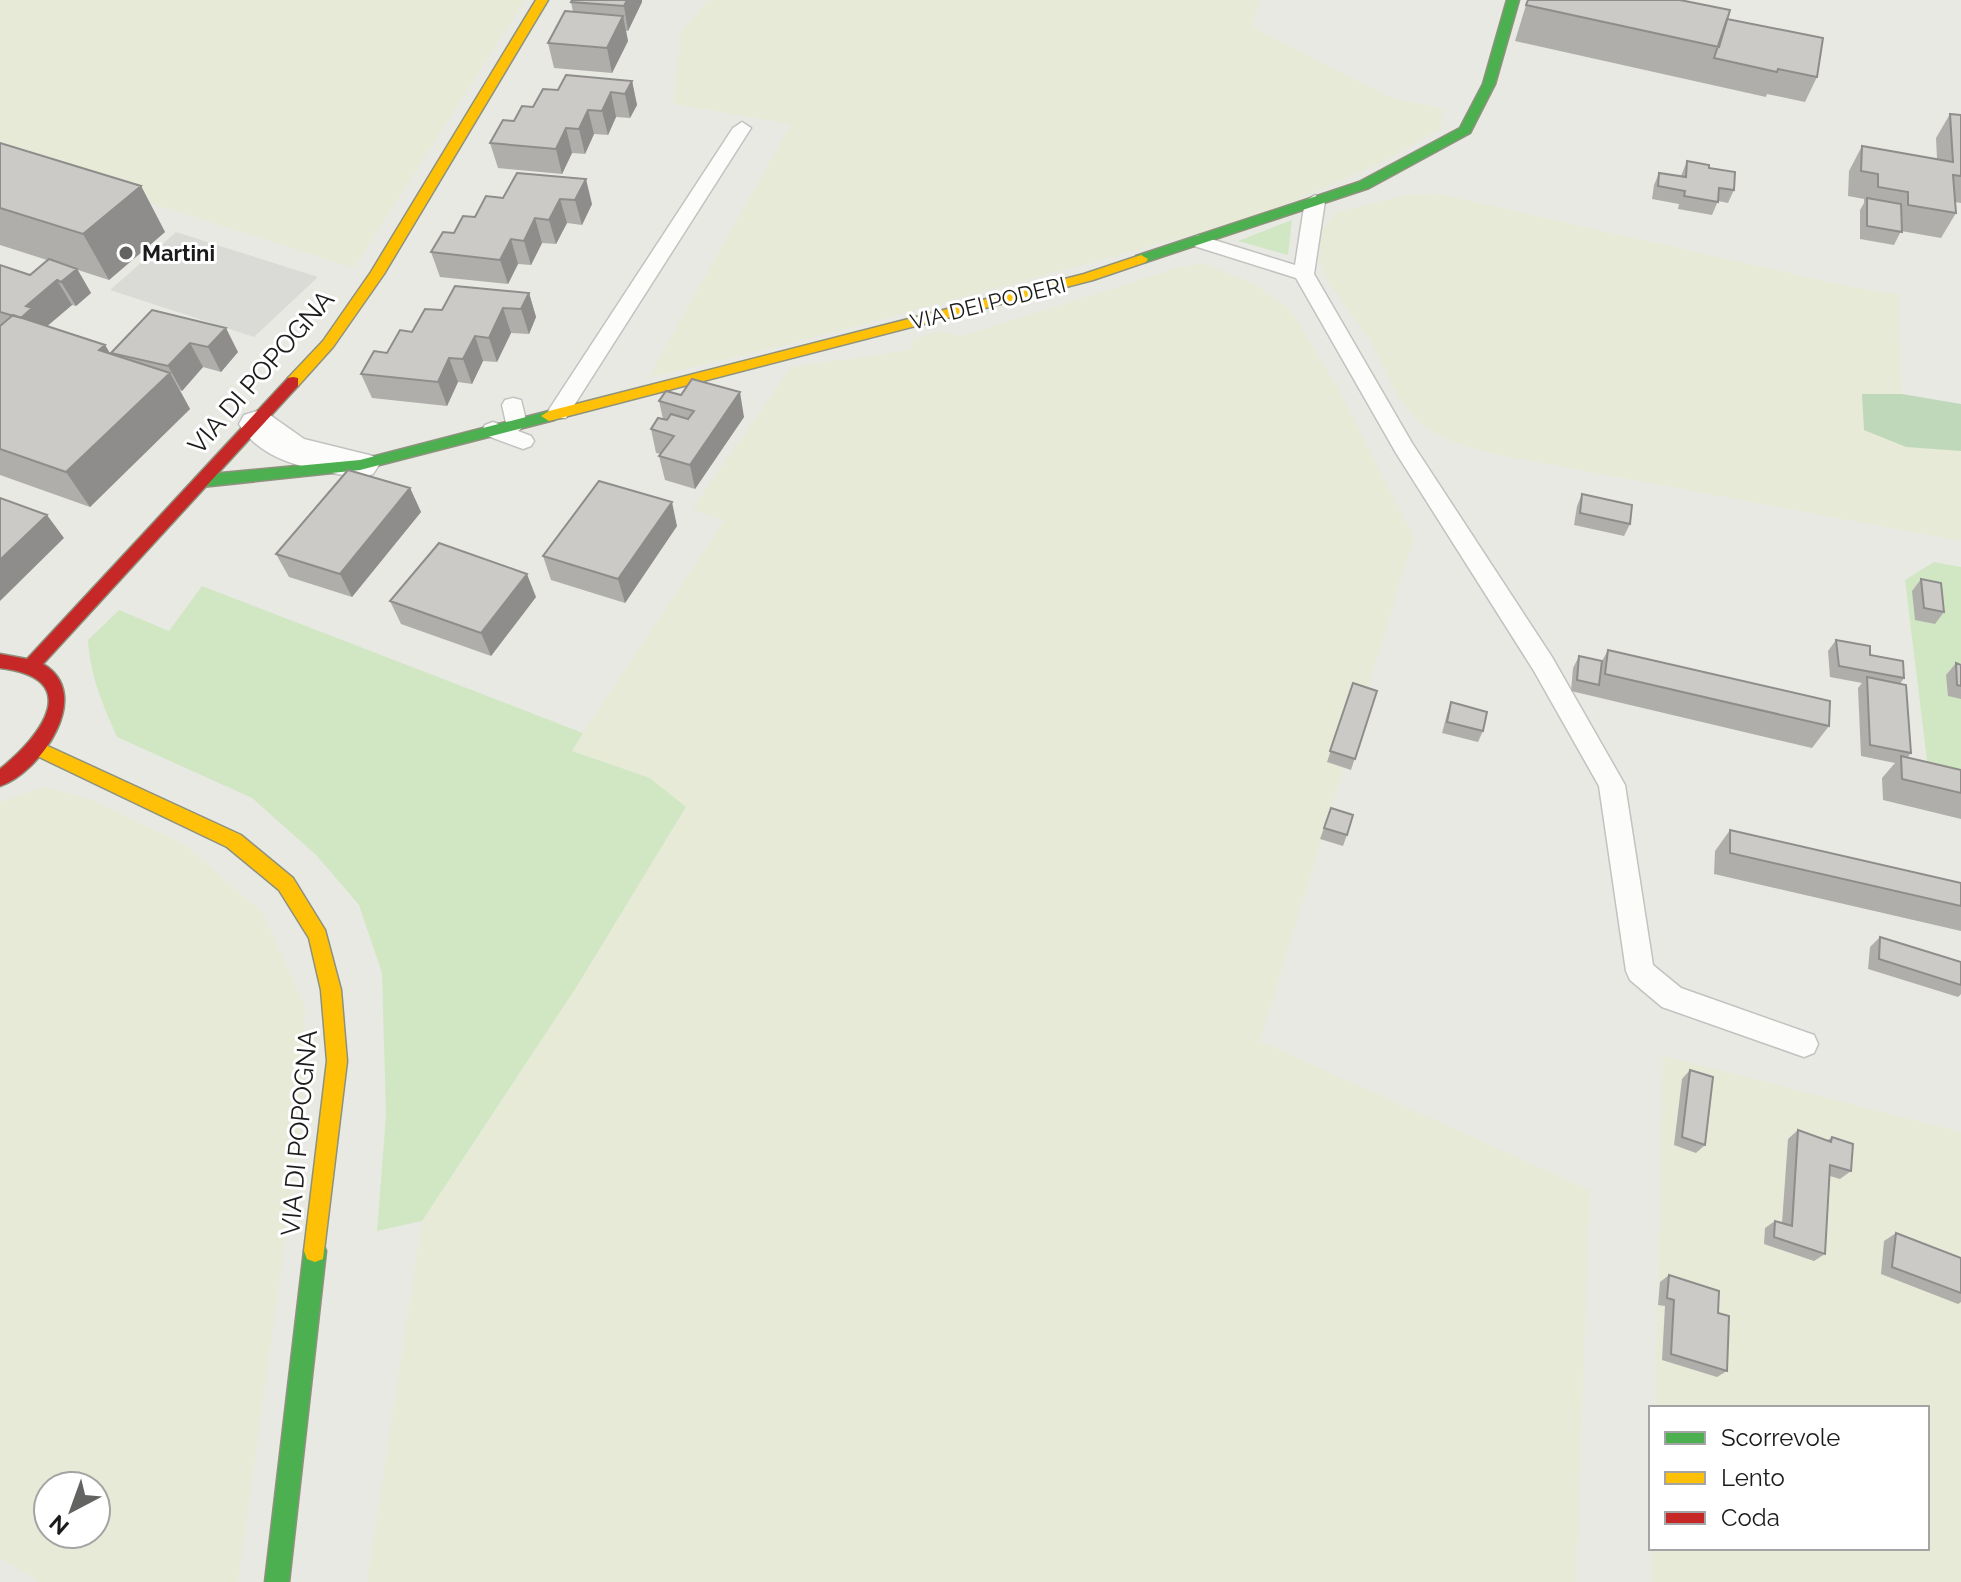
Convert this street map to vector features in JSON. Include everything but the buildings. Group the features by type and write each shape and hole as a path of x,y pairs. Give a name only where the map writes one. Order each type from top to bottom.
{"main road":[{"name":"VIA DI POPOGNA","path":"30,667 328,344 377,274 542,0"},
{"name":"VIA DEI PODERI","path":"517,423 1088,277 1364,185 1465,130 1489,84 1513,0"},
{"path":"201,481 360,465 493,430"},
{"path":"0,661 30,667 46,677 56,701 51,729 39,749 0,779"},
{"name":"VIA DI POPOGNA","path":"39,749 234,841 286,884 318,936 331,990 337,1061 277,1582"}],"street":[{"path":"257,424 280,445 305,454 360,465"}],"lane":[{"path":"558,413 742,128"},
{"path":"1315,201 1304,274 1404,448 1543,664 1612,785 1640,971 1672,998 1804,1044"},
{"path":"1198,241 1304,274"},
{"path":"493,430 517,423"},
{"path":"408,452 435,459"}],"green space":[{"path":"0,0 525,0 354,268 0,155"},
{"path":"708,0 1261,0 1252,27 1389,97 1444,109 1440,129 1385,161 1256,218 797,342 648,378 791,124 673,104 681,33"},
{"path":"1440,194 1846,286 1898,294 1902,394 1863,394 1906,447 1961,451 1961,541 1493,454 1451,441 1420,424 1398,397 1372,343 1331,287 1319,262 1320,232 1337,212 1406,195"},
{"path":"1292,220 1288,255 1238,241"},
{"path":"1204,263 1256,285 1291,310 1339,390 1414,538 1260,1041 1590,1190 1576,1582 367,1582 422,1221 577,986 686,808 650,778 571,751 724,521 692,509 791,367 909,350 914,338 940,331 962,336 1180,267"},
{"path":"1862,394 1902,394 1961,404 1961,451 1906,447 1864,430"},
{"path":"1934,562 1961,567 1961,783 1929,777 1905,580"},
{"path":"202,586 583,733 572,751 650,778 686,807 577,986 422,1221 377,1231 386,1115 382,973 359,905 316,855 252,798 117,737 98,690 88,640 119,610 169,631"},
{"path":"44,787 92,800 184,844 262,912 305,1006 302,1119 238,1582 39,1582 0,1558 0,802"},
{"path":"1663,1056 1961,1132 1961,1582 1652,1582 1652,1550 1929,1550 1929,1406 1655,1406"}],"shaded area":[{"path":"176,232 318,277 254,337 110,290"}],"traffic: fast":[{"path":"1141,259 1364,185 1465,130 1489,84 1513,0"},
{"path":"201,481 360,465 549,416"},
{"path":"277,1582 315,1251"}],"traffic: slow":[{"path":"293,382 328,344 377,274 542,0"},
{"path":"549,416 1088,277 1141,259"},
{"path":"39,749 234,841 286,884 318,936 331,990 337,1061 315,1251"}],"traffic: jam":[{"path":"30,667 293,382"},
{"path":"0,661 25,665 42,672 55,690 57,704 53,719 35,748 0,779"}],"place":[{"name":"Martini","path":"126,253"}]}
